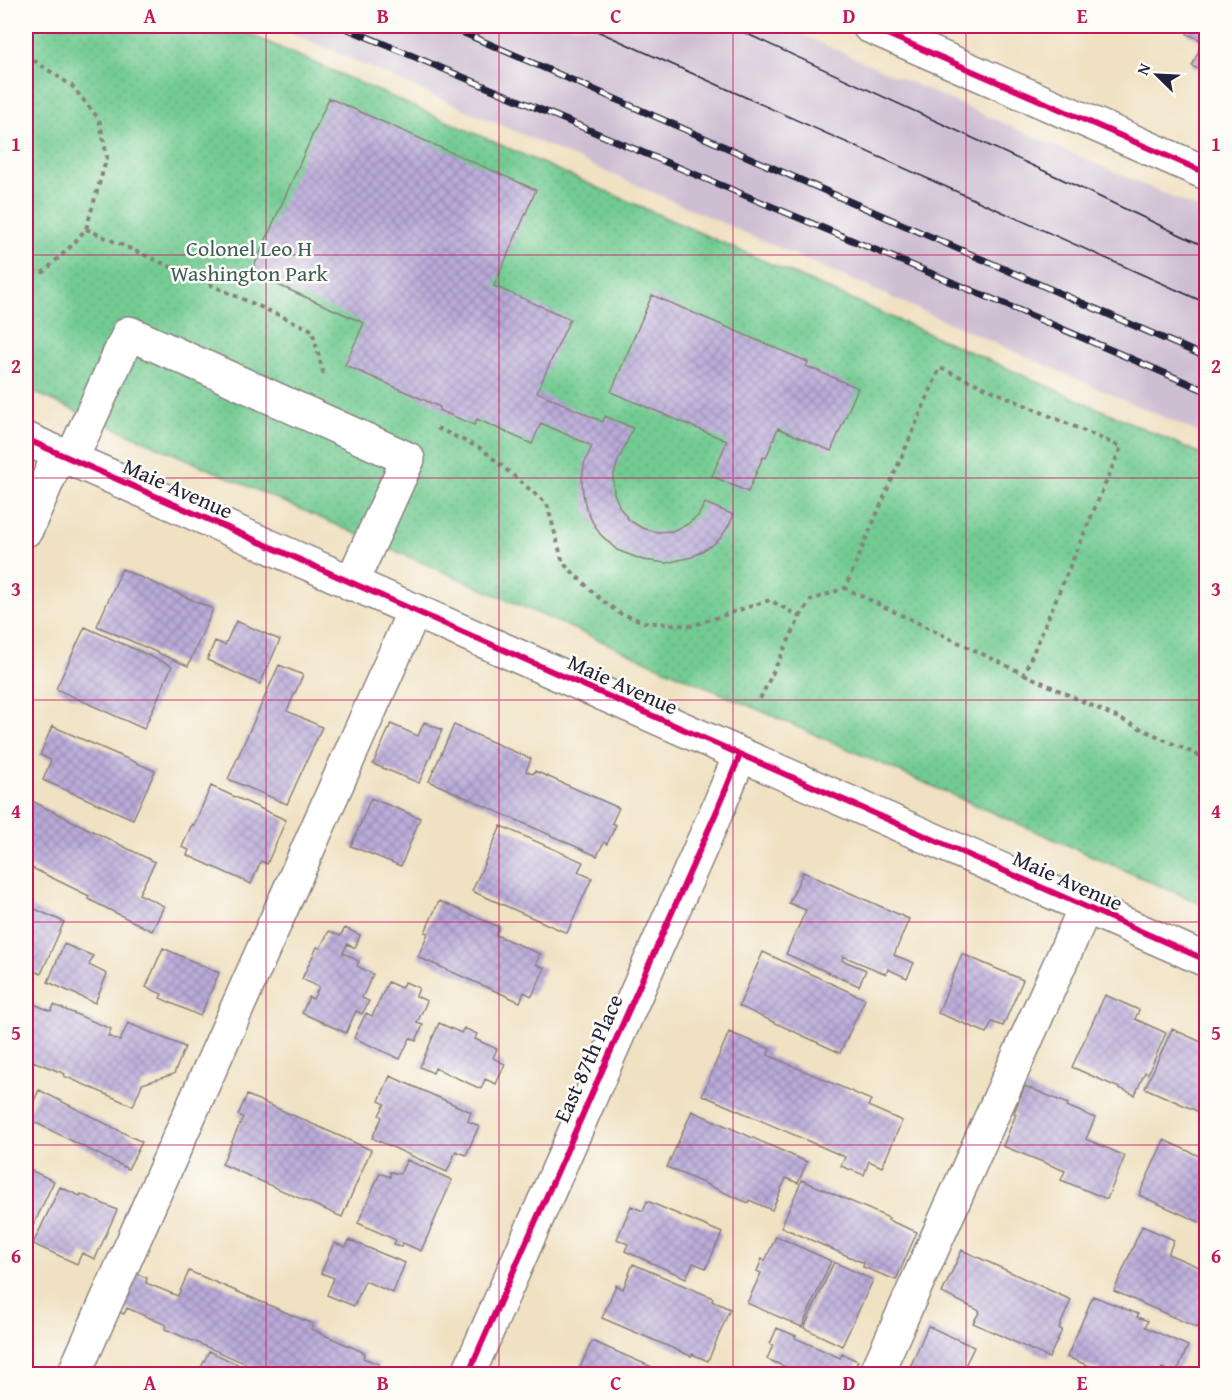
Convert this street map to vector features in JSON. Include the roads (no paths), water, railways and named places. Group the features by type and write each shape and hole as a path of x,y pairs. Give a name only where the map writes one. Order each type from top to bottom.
{"street":[{"path":"869,26 1206,173"},
{"path":"26,530 129,333 408,459 351,584"},
{"name":"Maie Avenue","path":"26,439 1206,960"},
{"path":"74,1374 414,611"},
{"name":"East 87th Place","path":"468,1374 740,755"},
{"path":"876,1374 1085,908"}],"tram line":[{"path":"586,26 1206,303"},
{"path":"730,26 1206,247"}],"railway":[{"path":"341,26 1206,391"},
{"path":"448,26 1206,357"}],"park label":[{"name":"Colonel Leo H Washington Park","path":"249,260"}]}
